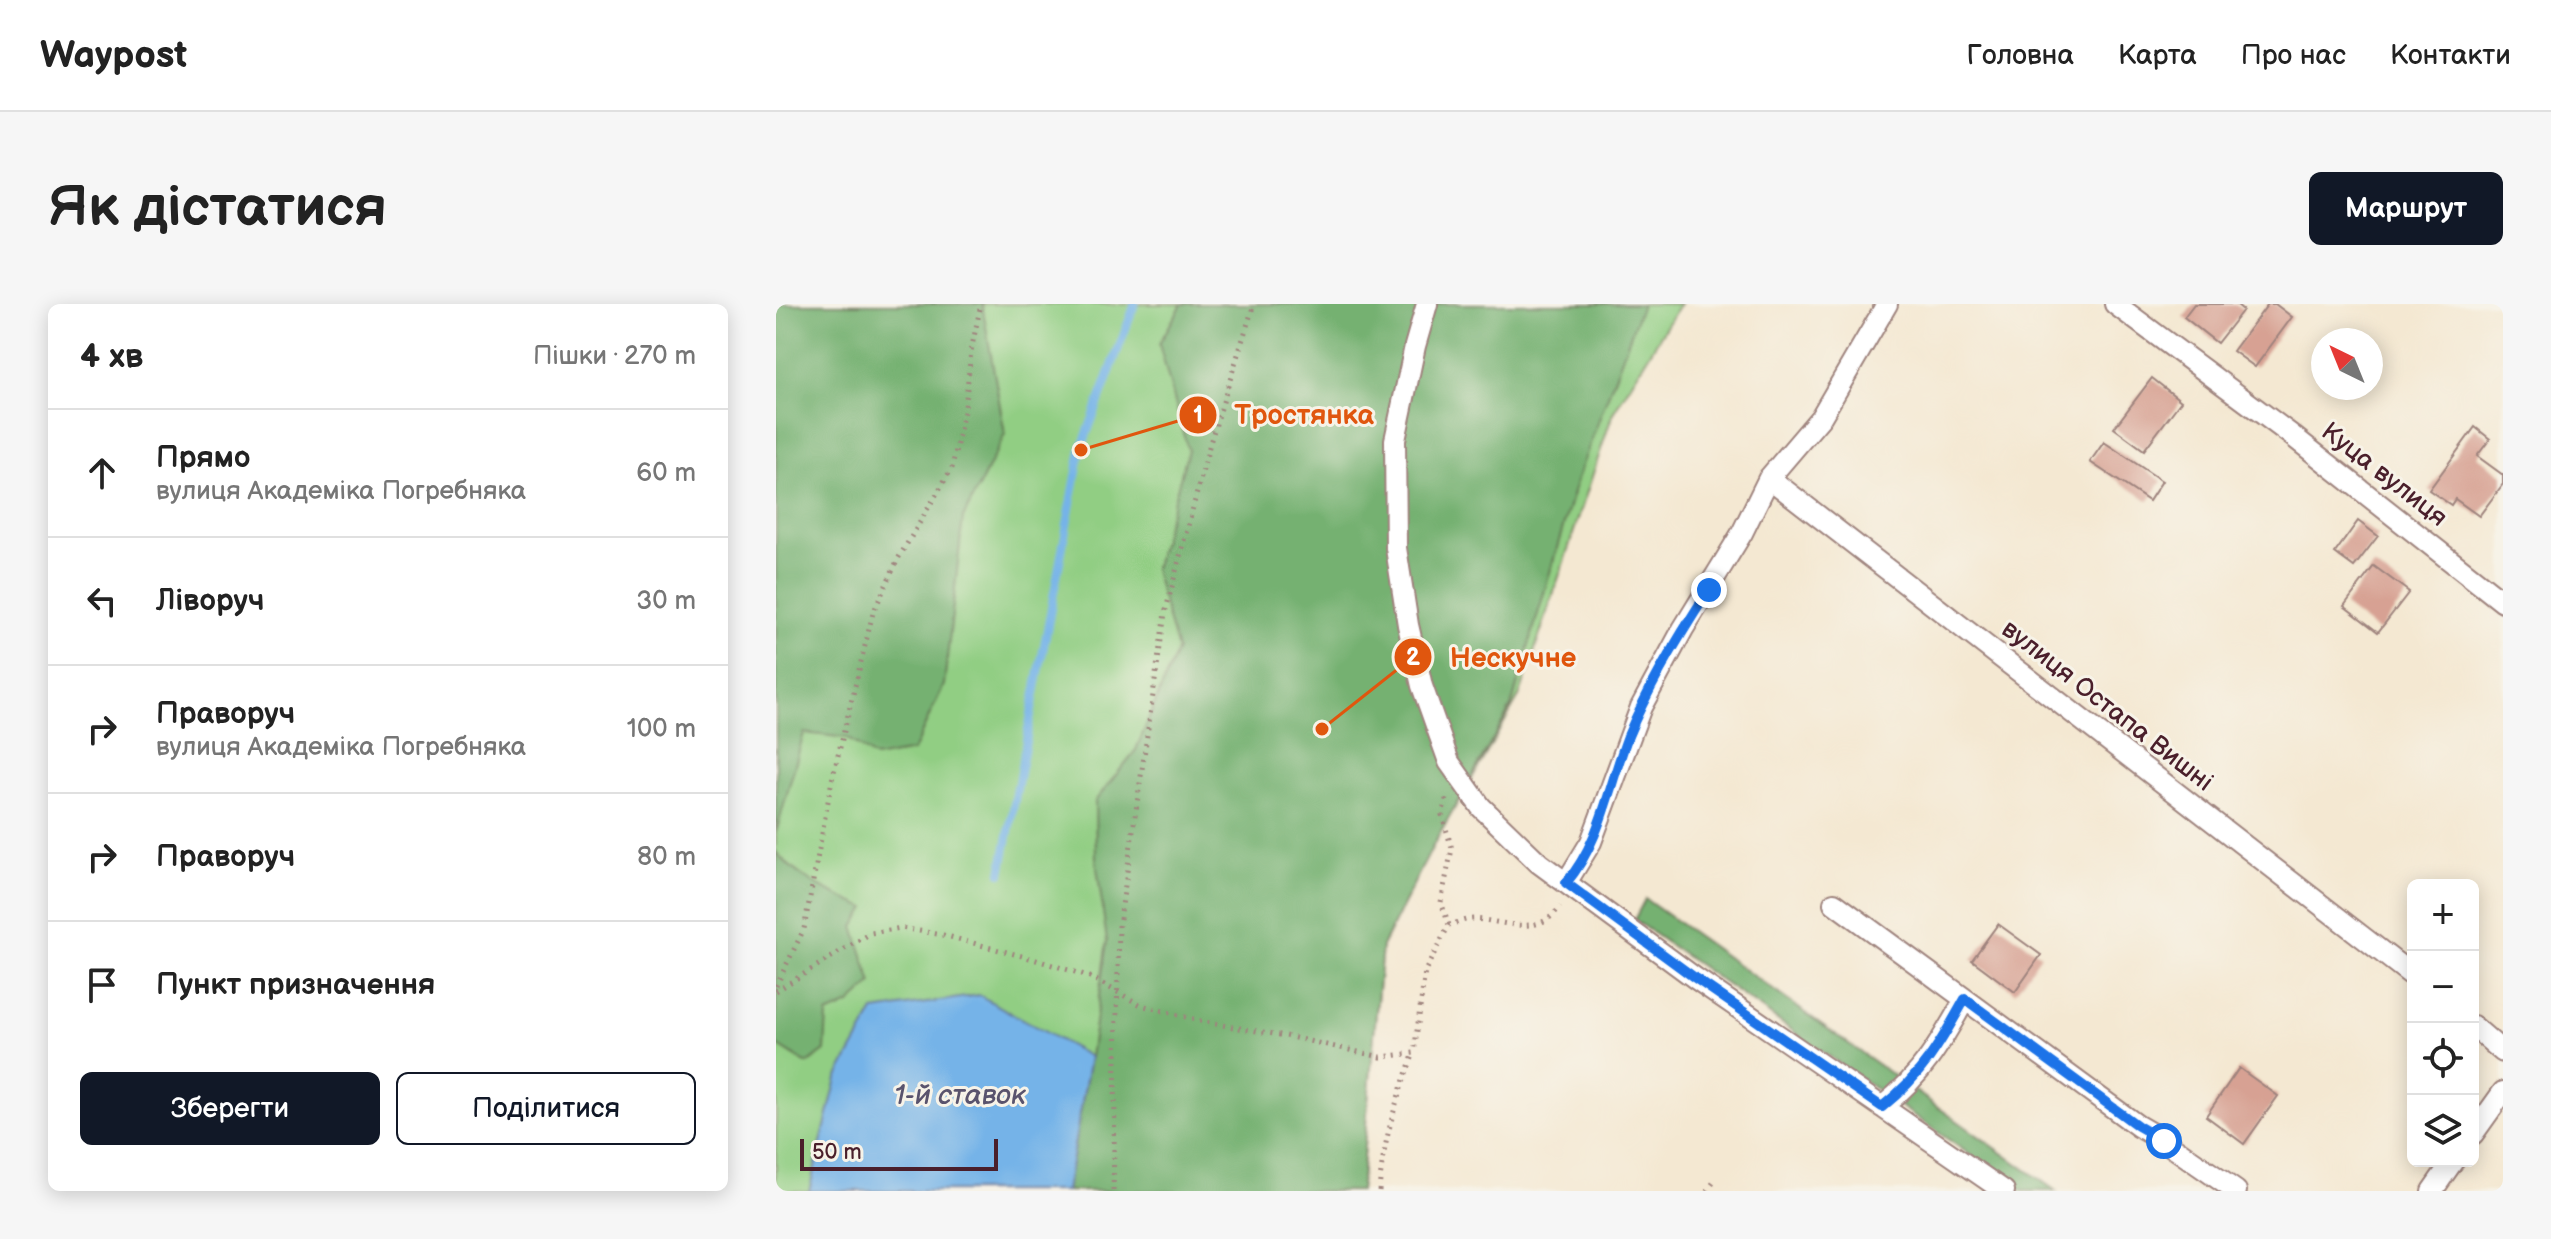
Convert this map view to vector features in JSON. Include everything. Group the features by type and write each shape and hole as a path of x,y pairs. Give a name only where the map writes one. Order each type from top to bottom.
{"street":[{"path":"1427,304 1395,440 1396,548 1422,686 1449,762 1481,807 1539,863 1695,978 2004,1191"},
{"path":"1566,883 1574,874 1597,829 1641,707 1683,629 1742,533 1769,478 1821,417 1887,304"},
{"name":"Куца вулиця","path":"2115,304 2290,434 2503,602"},
{"name":"вулиця Остапа Вишні","path":"1769,478 2407,971"},
{"path":"1834,903 2138,1126 2236,1191"},
{"path":"1882,1107 1908,1086 1929,1060 1965,999"},
{"path":"2479,1031 2503,1052"},
{"path":"2479,1126 2503,1092"},
{"path":"2432,1191 2449,1167"}],"path":[{"path":"776,988 804,929 832,780 873,613 898,559 952,468 981,304"},
{"path":"1113,1191 1119,926 1165,613 1210,443 1254,304"},
{"path":"1449,925 1441,902 1452,849 1442,815 1455,770"},
{"path":"1379,1191 1382,1153 1397,1094 1414,1053 1425,971 1449,925 1470,919 1526,927 1546,923 1560,909 1566,883"},
{"path":"776,988 871,933 901,928 943,935 1088,976 1141,1005 1204,1022 1381,1057 1414,1053"},
{"path":"1707,1191 1713,1183"}],"green space":[{"path":"776,304 1680,304 1613,413 1520,695 1434,844 1382,946 1360,1191 776,1191"},
{"path":"776,304 982,304 1005,434 963,518 944,685 913,751 875,758 847,738 804,733 776,833"},
{"path":"1182,304 1642,304 1577,479 1511,707 1434,844 1382,946 1360,1191 1066,1191 1107,941 1096,860 1095,801 1136,750 1177,650 1154,570 1188,450 1159,344"},
{"path":"776,852 806,879 866,908 854,927 872,984 850,1004 827,1014 825,1051 807,1064 776,1044"},
{"path":"1645,899 2056,1191 2022,1191 1634,920"}],"water":[{"name":"1-й ставок","path":"979,995 1090,1057 1066,1191 809,1191 837,1078 874,1011"}],"building":[{"path":"2194,304 2236,304 2243,310 2217,343 2184,317"},
{"path":"2268,304 2275,304 2292,317 2255,367 2233,351"},
{"path":"2152,378 2181,401 2144,450 2114,428"},
{"path":"2475,427 2490,439 2477,456 2503,475 2503,484 2479,516 2455,499 2451,505 2429,490"},
{"path":"2104,442 2162,481 2149,501 2090,462"},
{"path":"2358,521 2378,536 2354,567 2335,553"},
{"path":"2374,566 2409,592 2378,632 2344,606"},
{"path":"1998,924 2041,955 2015,992 1972,960"},
{"path":"2239,1068 2278,1096 2244,1144 2206,1116"}],"waterway":[{"path":"1001,873 1081,450 1135,304"}],"place":[{"name":"Тростянка","path":"1081,450"},
{"name":"Нескучне","path":"1322,729"}],"route":[{"path":"1709,590 1683,629 1641,707 1591,842 1566,883 1695,978 1882,1107 1908,1086 1929,1060 1965,999 2138,1126 2164,1141"}]}
